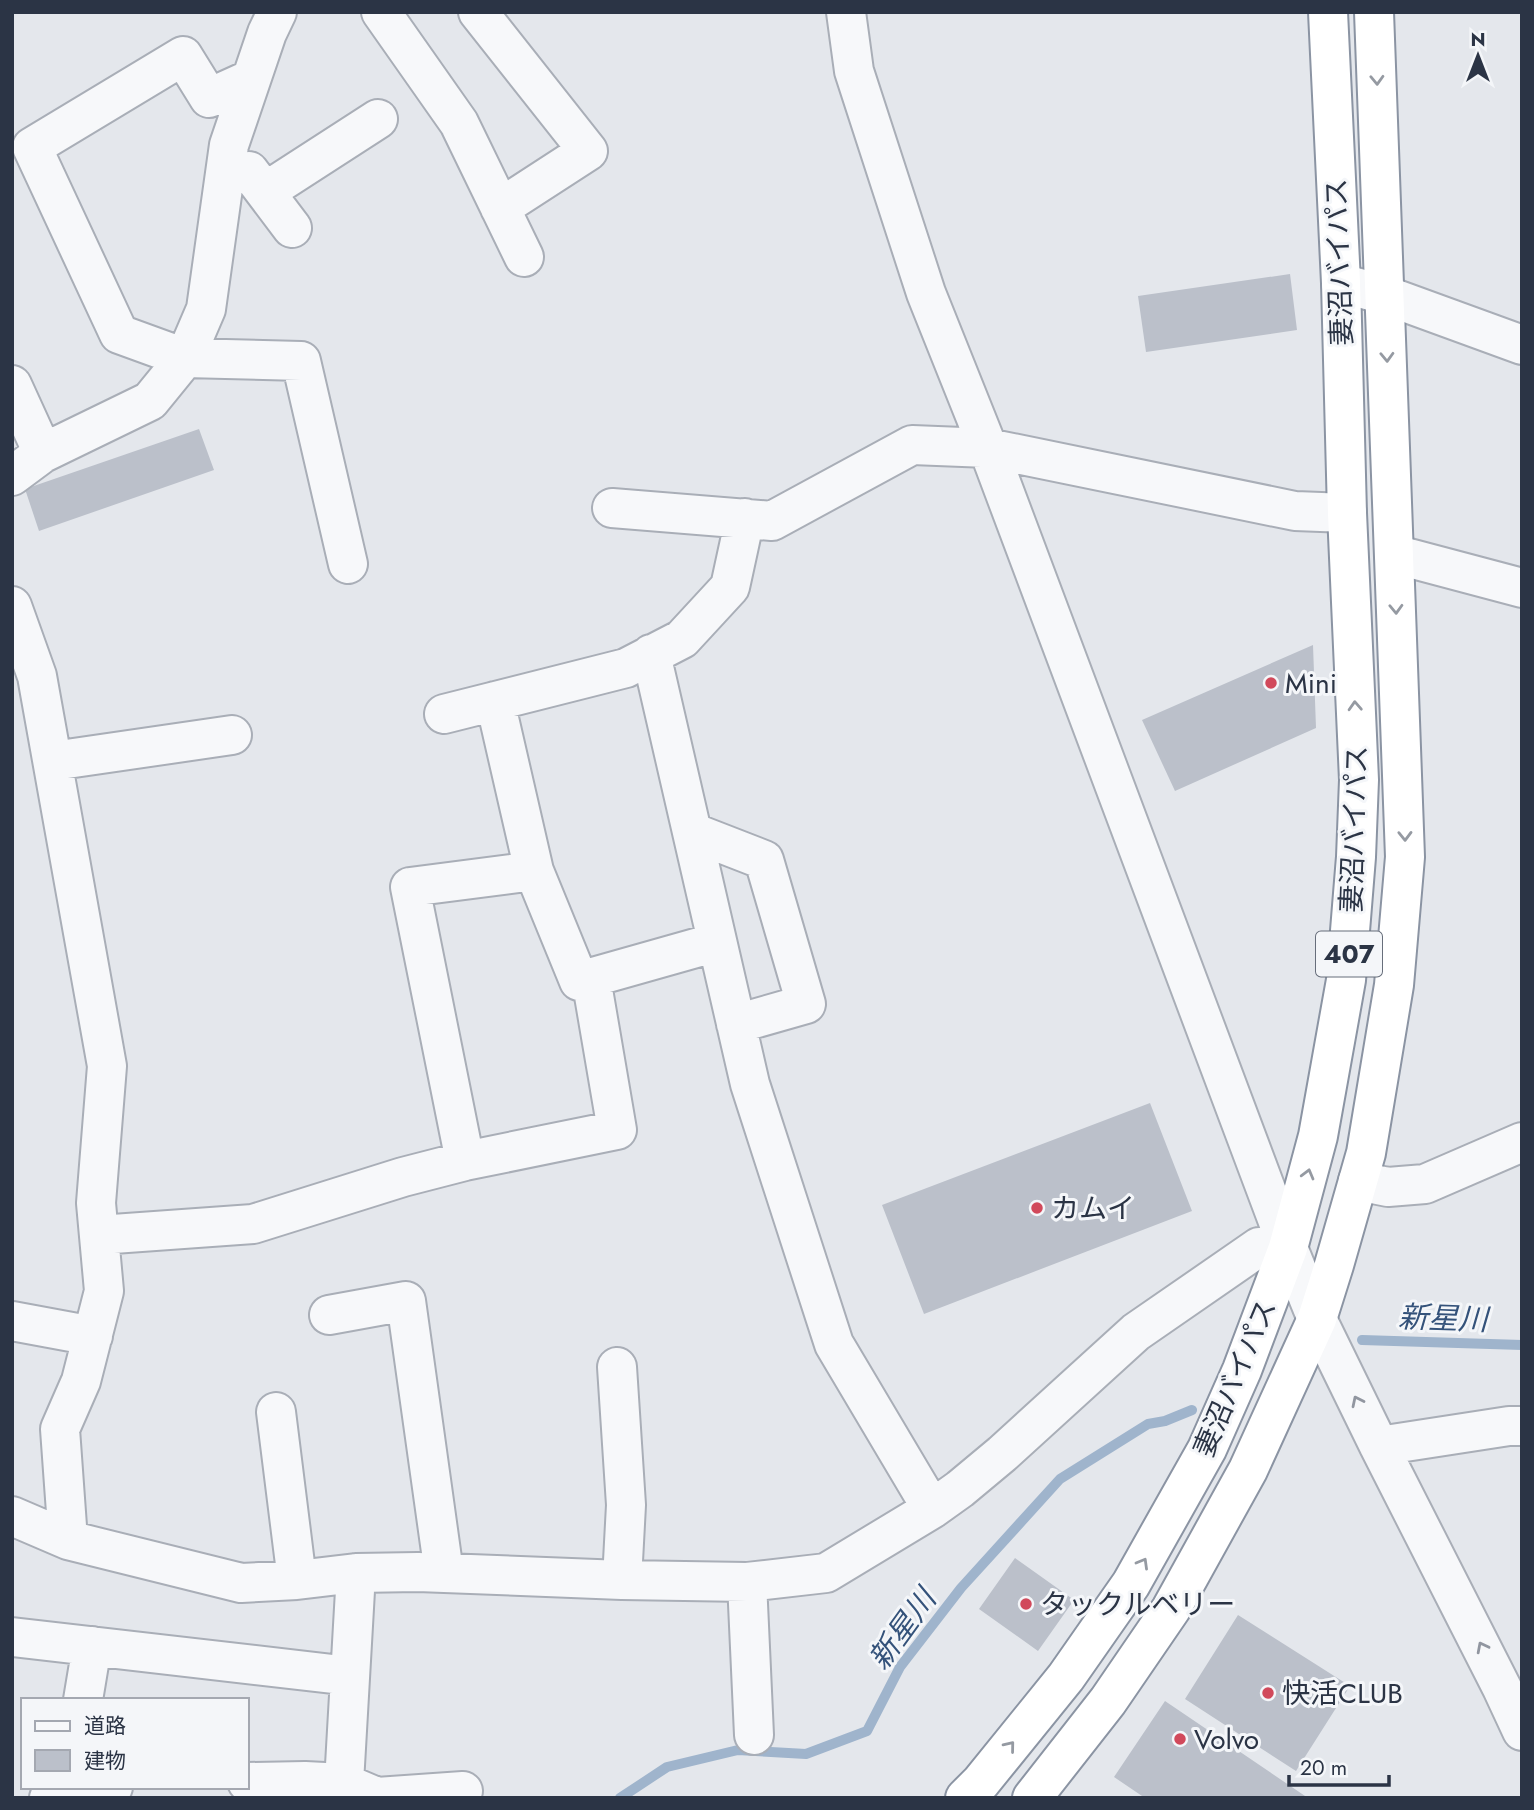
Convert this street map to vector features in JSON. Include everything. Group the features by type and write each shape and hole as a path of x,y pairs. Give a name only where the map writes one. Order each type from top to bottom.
{"highway":[{"name":"妻沼バイパス","path":"965,1798 1066,1677 1131,1584 1207,1449 1242,1370 1288,1248 1318,1136 1346,980 1359,780 1328,12"},
{"name":"妻沼バイパス","path":"1032,1798 1108,1701 1171,1609 1248,1470 1317,1319 1366,1153 1394,985 1405,857 1374,12"}],"street":[{"path":"12,476 43,453 150,401 185,358 206,309 229,145 267,33 278,12"},
{"path":"381,12 458,123 524,257"},
{"path":"478,12 589,151 500,208"},
{"path":"846,12 854,71 926,293 988,448 1288,1248 1317,1319 1379,1446 1512,1686 1522,1731"},
{"path":"251,79 209,98 183,56 32,147 119,334 185,358 300,361 348,564"},
{"path":"265,192 378,119"},
{"path":"229,145 292,228"},
{"path":"1341,283 1385,295 1522,345"},
{"path":"12,385 43,453"},
{"path":"612,508 772,521 912,444 988,448 1295,511 1347,513"},
{"path":"444,714 626,667 682,639 730,587 745,518"},
{"path":"1394,554 1522,588"},
{"path":"12,606 37,676 107,1066 96,1203 104,1291 81,1381 60,1429 68,1540"},
{"path":"651,654 750,1084 834,1344 932,1509"},
{"path":"495,701 534,871 579,981 717,942"},
{"path":"53,761 232,735"},
{"path":"692,832 764,860 806,1004 736,1024"},
{"path":"465,1161 410,887 534,871"},
{"path":"99,1234 253,1224 403,1177 465,1161 617,1130 591,978"},
{"path":"1358,1181 1388,1187 1426,1184 1522,1142"},
{"path":"12,1516 68,1540 241,1583 356,1573 747,1582 826,1573 960,1489 1136,1332 1259,1247 1288,1248"},
{"path":"329,1315 406,1301 444,1573"},
{"path":"12,1321 93,1336"},
{"path":"618,1367 626,1505 622,1580"},
{"path":"276,1412 297,1580"},
{"path":"1379,1446 1522,1426"},
{"path":"337,1792 350,1676 356,1573"},
{"path":"747,1582 754,1735"},
{"path":"12,1637 350,1676"},
{"path":"82,1698 92,1646"},
{"path":"248,1782 337,1792 463,1791"},
{"path":"61,1793 96,1789"}],"building":[{"path":"1290,274 1297,330 1146,352 1138,296"},
{"path":"199,429 214,470 39,531 25,489"},
{"name":"Mini","path":"1313,645 1316,728 1175,791 1142,720"},
{"name":"カムイ","path":"1150,1103 1192,1211 924,1314 882,1205"},
{"name":"タックルベリー","path":"1015,1558 1074,1600 1038,1651 979,1609"},
{"name":"快活CLUB","path":"1238,1615 1350,1686 1296,1771 1185,1699"},
{"name":"Volvo","path":"1165,1701 1308,1798 1145,1798 1114,1777"}],"waterway":[{"name":"新星川","path":"1362,1340 1522,1345"},
{"name":"新星川","path":"620,1798 667,1767 738,1750 806,1754 867,1731 900,1667 961,1588 1060,1479 1148,1424 1165,1421 1192,1410"}],"place":[{"name":"Mini","path":"1271,683"},
{"name":"カムイ","path":"1037,1208"},
{"name":"タックルベリー","path":"1026,1604"},
{"name":"快活CLUB","path":"1268,1693"},
{"name":"Volvo","path":"1180,1739"}]}
